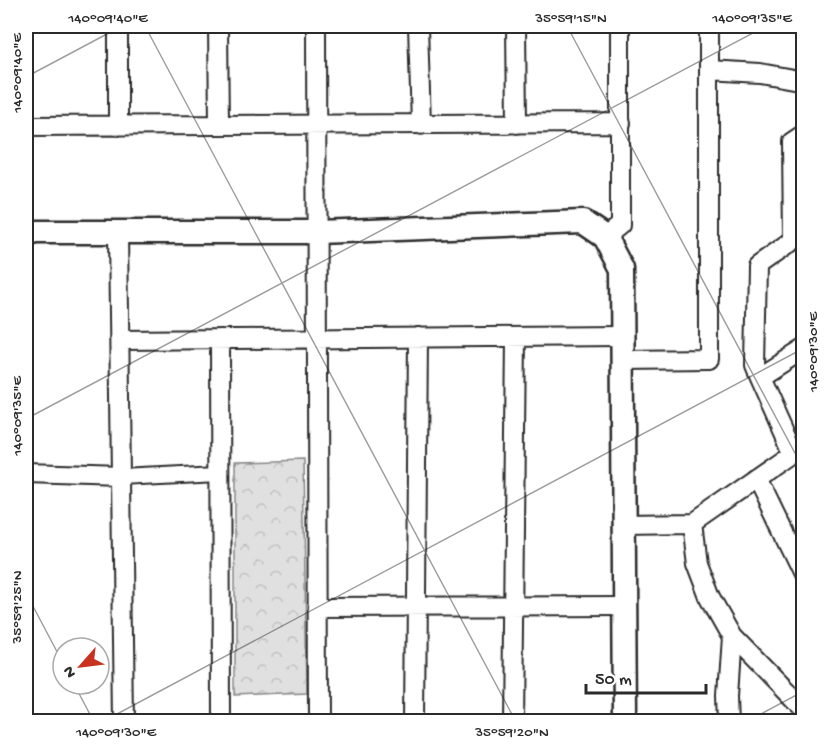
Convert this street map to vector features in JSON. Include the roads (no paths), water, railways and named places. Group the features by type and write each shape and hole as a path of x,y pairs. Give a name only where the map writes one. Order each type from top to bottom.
{"street":[{"path":"118,26 118,126"},
{"path":"218,26 219,125"},
{"path":"316,26 318,722"},
{"path":"418,26 421,124"},
{"path":"516,26 517,124"},
{"path":"605,237 620,225 620,26"},
{"path":"622,360 709,359 709,26"},
{"path":"709,70 760,73 804,81"},
{"path":"26,126 621,123"},
{"path":"623,525 692,524 794,453 755,365 757,266 798,237 792,142 804,134"},
{"path":"26,235 36,232 317,232 583,222 605,237 622,268 625,722"},
{"path":"118,232 124,722"},
{"path":"120,340 622,336"},
{"path":"415,722 418,337"},
{"path":"512,722 516,337"},
{"path":"220,339 221,722"},
{"path":"760,377 804,349"},
{"path":"26,474 121,477 220,472"},
{"path":"756,479 797,544 804,578"},
{"path":"692,524 697,563 710,597 732,636 804,710"},
{"path":"318,607 624,606"},
{"path":"729,722 728,696 732,636"}]}
